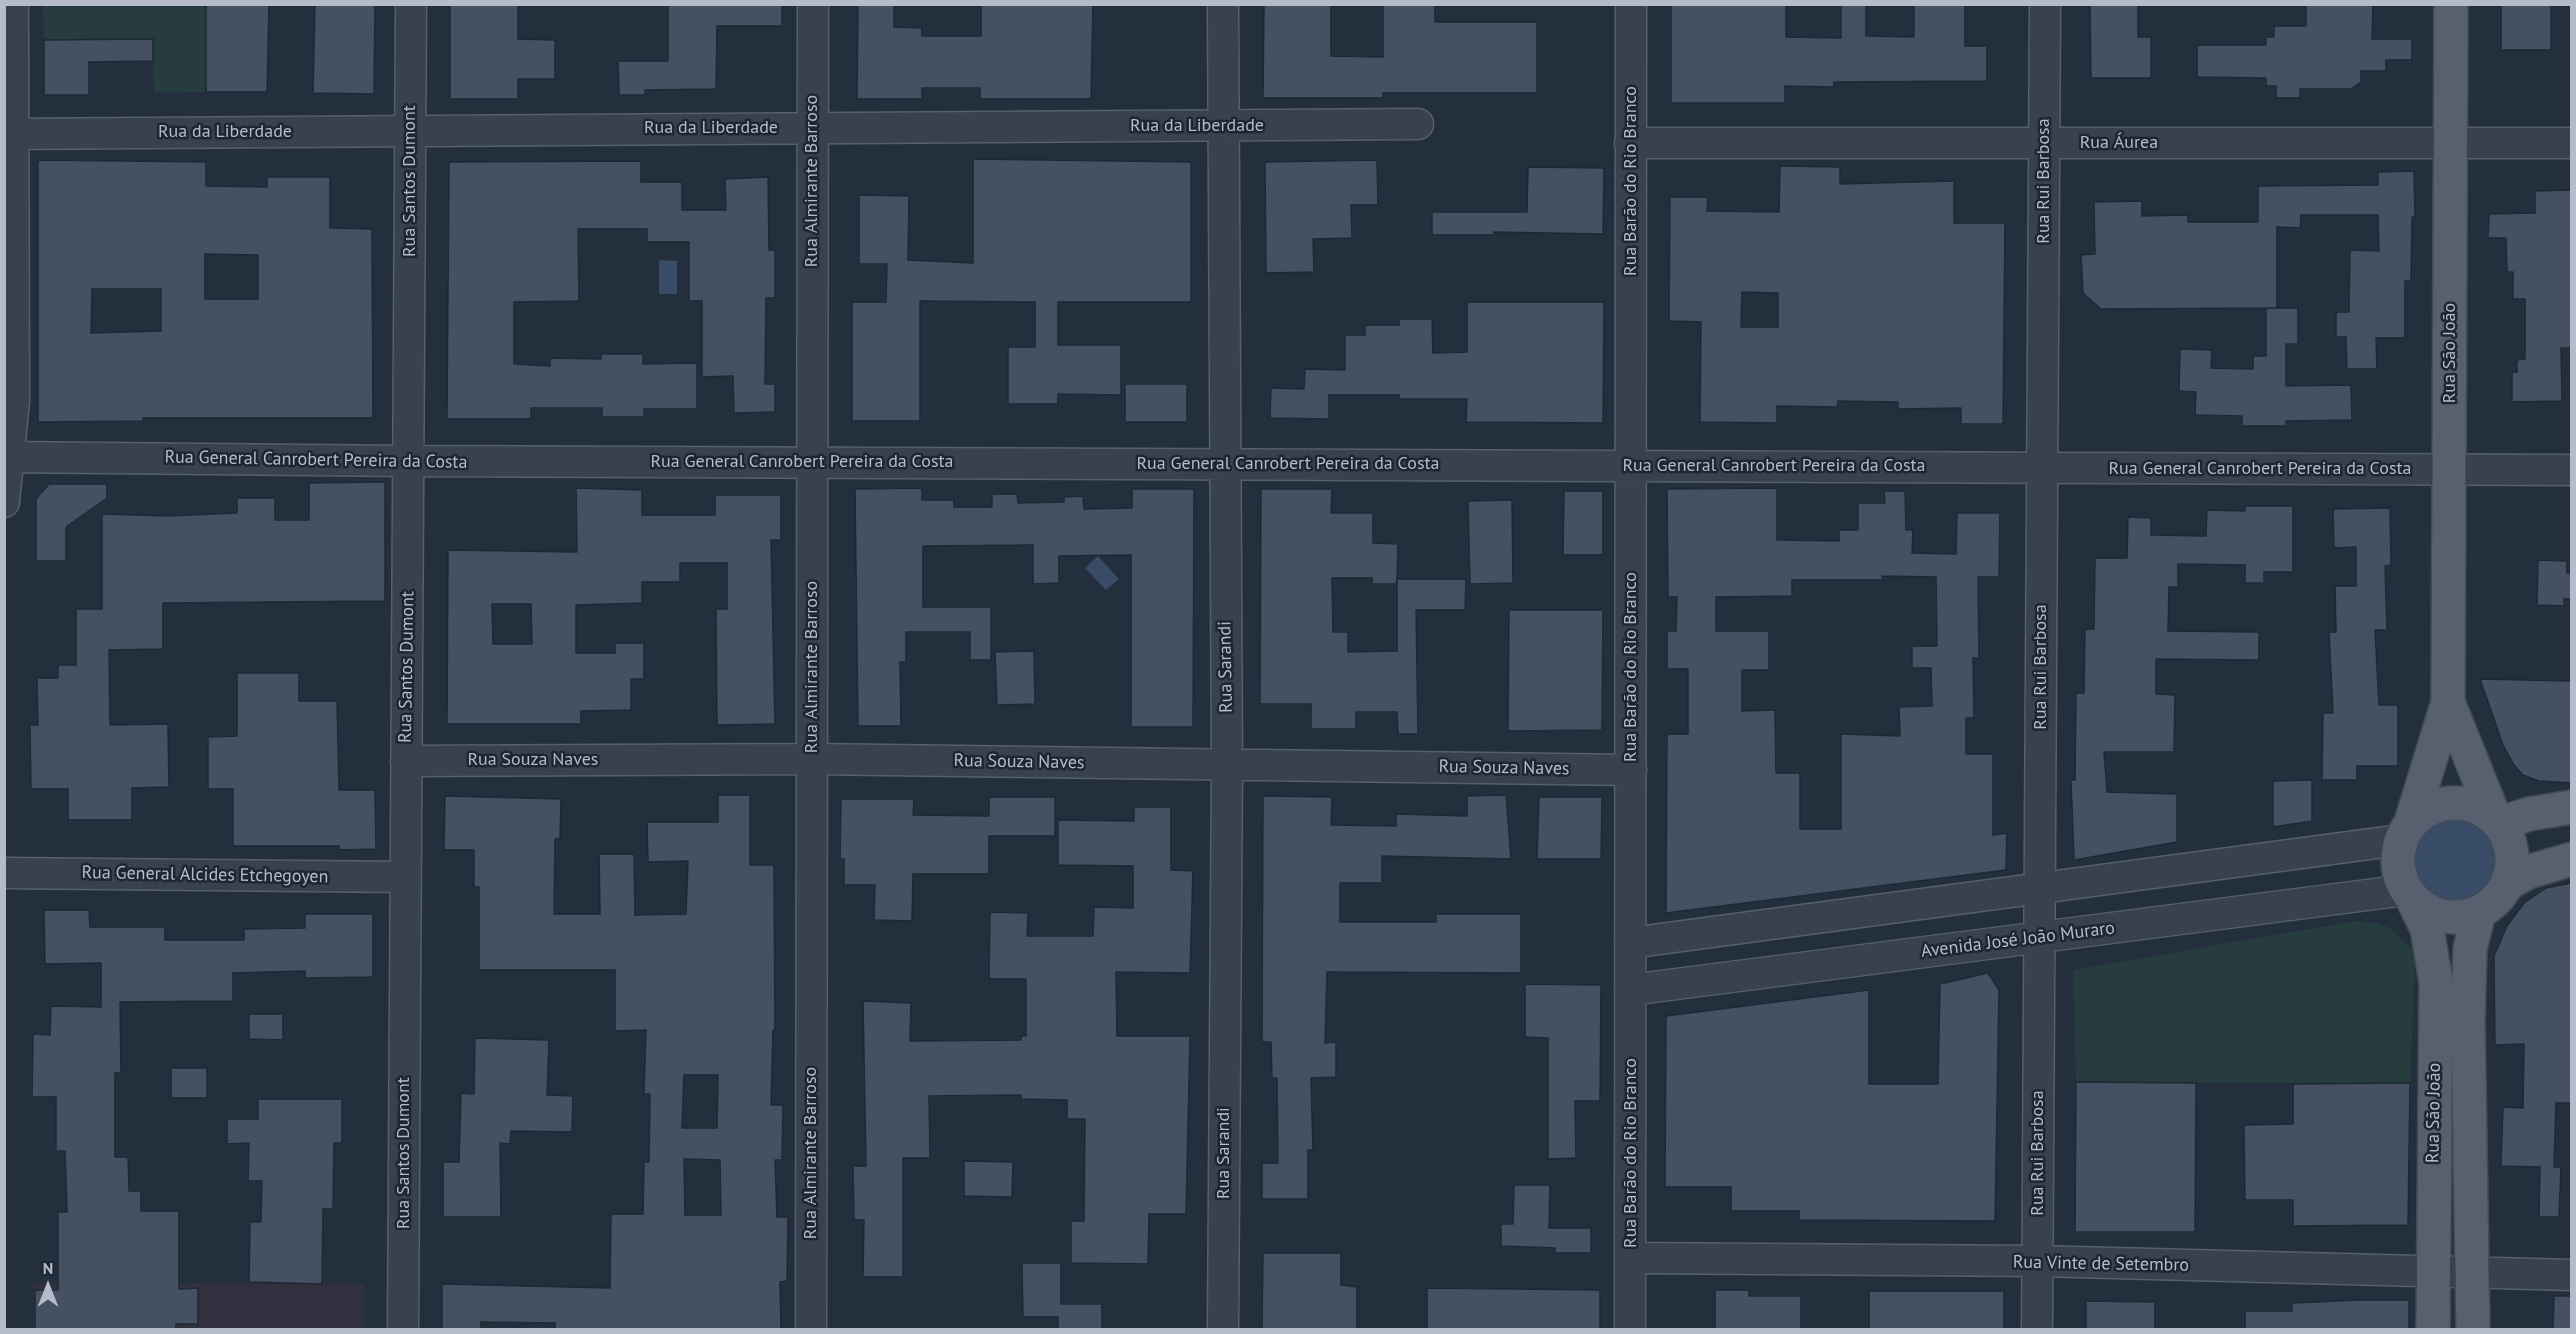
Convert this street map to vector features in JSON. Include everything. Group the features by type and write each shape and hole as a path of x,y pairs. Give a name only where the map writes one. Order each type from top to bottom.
{"main road":[{"name":"Rua São João","path":"2406,831 2448,702 2451,4"},
{"name":"Rua São João","path":"2448,702 2497,821"},
{"path":"2452,803 2480,808 2497,821 2506,834 2512,857 2507,884 2496,900 2479,912 2462,917 2444,916 2427,910 2409,895 2398,872 2406,831 2425,810 2452,803"},
{"path":"2497,821 2569,808"},
{"path":"2507,884 2528,872 2571,859"},
{"name":"Rua São João","path":"2409,895 2427,929 2436,982 2432,1273 2435,1329"},
{"name":"Rua São João","path":"2471,1329 2473,1272 2468,1019 2470,949 2479,912"},
{"path":"2433,1217 2453,1227 2463,1225 2472,1218"},
{"path":"2435,1329 2453,1323 2462,1324 2471,1329"}],"street":[{"path":"4,502 14,401 9,134 13,4"},
{"name":"Rua Santos Dumont","path":"403,1329 411,4"},
{"name":"Rua Almirante Barroso","path":"811,1329 813,4"},
{"name":"Rua Sarandi","path":"1222,1329 1227,765 1223,464 1223,4"},
{"name":"Rua Barão do Rio Branco","path":"1630,1329 1631,4"},
{"name":"Rua Rui Barbosa","path":"2037,1329 2045,4"},
{"name":"Rua da Liberdade","path":"9,134 1418,124"},
{"name":"Rua Áurea","path":"1630,143 2571,143"},
{"name":"Rua General Canrobert Pereira da Costa","path":"7,457 409,461 2571,470"},
{"name":"Rua Souza Naves","path":"406,761 811,759 1631,770"},
{"path":"1630,943 2040,888 2406,831"},
{"name":"Rua General Alcides Etchegoyen","path":"4,873 405,877"},
{"name":"Avenida José João Muraro","path":"1630,990 2039,937 2409,895"},
{"path":"1690,982 1681,963 1683,955 1689,949 1756,940 1809,919"},
{"name":"Rua Vinte de Setembro","path":"1631,1258 2037,1261 2571,1275"}],"shaded area":[{"path":"33,1283 364,1284 364,1329 33,1330"}],"green space":[{"path":"43,5 206,5 206,92 154,93 153,39 44,40"},
{"path":"2355,921 2376,923 2390,928 2411,948 2415,963 2410,1083 2076,1082 2073,970"}],"water":[{"path":"659,260 677,261 677,294 659,294"},
{"path":"1098,556 1119,579 1106,590 1085,568"},
{"path":"2444,812 2462,812 2478,819 2490,831 2497,847 2497,865 2490,881 2478,893 2462,900 2444,900 2428,893 2416,881 2409,865 2409,847 2416,831 2428,819"}],"building":[{"path":"206,4 269,4 267,92 206,92"},
{"path":"315,4 375,4 374,94 313,93"},
{"path":"450,4 518,4 518,39 555,40 555,79 518,79 518,99 450,99"},
{"path":"668,4 782,4 782,26 717,26 716,89 645,90 645,95 619,95 618,61 668,61"},
{"path":"858,4 894,4 894,27 922,28 922,36 981,36 981,4 1093,4 1091,99 980,99 980,88 922,88 922,99 857,99"},
{"path":"1264,4 1331,4 1331,56 1383,57 1383,4 1435,4 1435,22 1537,22 1537,93 1383,93 1383,98 1263,98"},
{"path":"1671,4 1786,4 1786,37 1841,38 1841,4 1866,4 1866,36 1914,37 1914,4 1965,4 1965,46 1987,46 1987,81 1834,82 1834,87 1785,86 1785,103 1671,103"},
{"path":"2090,4 2138,4 2138,37 2151,37 2151,78 2091,78"},
{"path":"2306,4 2373,4 2372,39 2412,39 2412,60 2386,60 2386,71 2361,71 2361,82 2351,89 2300,89 2300,98 2276,98 2276,86 2266,86 2266,78 2197,77 2197,45 2266,45 2266,37 2274,37 2274,26 2306,26"},
{"path":"2501,5 2551,5 2551,50 2501,50"},
{"path":"153,39 153,61 89,62 89,95 44,95 44,40"},
{"path":"973,159 1191,162 1191,302 1058,302 1058,345 1121,345 1121,395 1058,394 1058,404 1008,404 1008,347 1035,347 1035,302 920,301 920,421 852,421 852,302 886,302 887,264 859,264 859,195 909,196 908,260 973,263"},
{"path":"38,160 206,162 206,186 267,187 267,177 330,177 330,228 372,229 373,418 143,418 143,421 38,422","holes":["205,254 258,255 258,299 205,299","92,289 161,289 161,331 91,333"]},
{"path":"1377,160 1378,205 1351,205 1352,238 1313,239 1314,272 1266,273 1265,162"},
{"path":"641,161 641,182 682,182 682,210 726,210 725,179 768,177 769,250 775,250 775,298 766,298 765,384 775,384 775,412 734,413 733,376 702,377 702,301 689,301 689,242 647,242 647,229 578,229 579,301 514,302 514,364 550,366 550,358 601,359 601,354 643,354 643,364 697,363 697,409 644,409 644,417 602,417 602,408 531,408 531,419 447,419 449,162"},
{"path":"1780,166 1840,167 1840,184 1954,181 1954,223 2005,223 2003,424 1961,424 1961,408 1898,409 1898,402 1838,401 1837,407 1777,406 1777,423 1700,422 1701,322 1669,321 1670,197 1708,197 1707,211 1779,212","holes":["1742,292 1778,293 1778,327 1741,327"]},
{"path":"1528,167 1604,168 1603,234 1494,232 1494,235 1432,235 1432,212 1527,212"},
{"path":"2414,171 2415,217 2412,217 2411,281 2405,281 2405,338 2376,338 2377,369 2347,369 2346,337 2336,337 2336,312 2349,312 2350,250 2379,251 2378,215 2301,215 2300,228 2277,227 2277,308 2101,309 2083,293 2081,255 2095,254 2094,202 2142,201 2142,216 2188,215 2188,222 2258,222 2258,186 2378,185 2378,172"},
{"path":"2571,190 2571,348 2561,348 2562,401 2512,402 2512,372 2517,372 2517,360 2525,359 2525,299 2513,299 2513,272 2507,272 2506,238 2488,238 2489,214 2535,213 2535,191"},
{"path":"1467,302 1604,302 1603,423 1466,422 1467,399 1399,399 1399,395 1329,395 1329,419 1270,418 1271,388 1304,389 1305,369 1345,370 1345,335 1365,335 1365,325 1399,325 1399,319 1432,319 1433,353 1467,352"},
{"path":"2266,308 2298,308 2298,344 2286,344 2286,386 2351,385 2352,420 2286,421 2286,426 2242,426 2242,416 2195,415 2196,392 2179,391 2180,349 2212,350 2211,368 2253,369 2253,356 2266,356"},
{"path":"1125,384 1187,384 1187,422 1125,422"},
{"path":"385,482 385,601 163,603 163,649 109,650 110,725 168,724 169,787 132,788 132,820 68,820 68,789 31,789 30,725 38,725 37,678 58,678 58,665 76,665 76,609 102,609 102,514 169,516 237,513 237,498 275,498 275,520 309,520 309,483"},
{"path":"49,484 107,484 107,498 66,527 66,561 36,561 36,499"},
{"path":"576,488 642,490 642,515 715,515 715,495 781,495 781,540 771,540 775,724 717,725 716,609 727,609 727,563 680,563 680,582 642,582 642,603 576,605 576,653 615,653 615,643 644,643 644,679 631,679 631,710 581,711 581,724 447,724 448,550 577,552","holes":["492,604 531,604 532,644 493,644"]},
{"path":"922,488 922,500 954,500 954,507 992,507 992,494 1017,494 1018,503 1064,502 1064,497 1083,496 1084,509 1132,508 1132,489 1194,489 1193,727 1131,727 1131,555 1059,556 1059,583 1033,584 1033,545 923,546 923,607 991,607 991,660 970,660 970,632 906,632 906,662 900,662 901,726 858,726 855,489"},
{"path":"1777,488 1777,540 1839,541 1839,530 1858,530 1858,503 1885,503 1884,491 1905,491 1906,530 1913,530 1912,553 1956,554 1957,513 2000,513 1999,577 1978,577 1979,658 1973,658 1974,718 1966,718 1966,754 1993,754 1993,835 2007,833 2006,870 1666,913 1667,734 1688,734 1688,669 1667,669 1667,631 1676,631 1677,597 1668,597 1667,489","holes":["1882,576 1936,577 1937,646 1912,646 1912,668 1931,668 1932,706 1899,707 1900,736 1841,734 1841,829 1800,829 1800,773 1776,773 1775,710 1742,711 1742,670 1769,670 1769,631 1716,631 1716,597 1792,596 1792,580 1883,580"]},
{"path":"1261,489 1332,489 1331,513 1373,513 1373,543 1398,544 1397,579 1466,579 1465,610 1416,610 1418,734 1398,734 1397,712 1356,712 1356,729 1311,729 1311,704 1260,704","holes":["1332,578 1372,578 1372,584 1396,584 1397,579 1397,651 1348,652 1348,632 1333,632"]},
{"path":"1564,491 1603,491 1603,555 1563,555"},
{"path":"1512,500 1513,583 1470,584 1468,501"},
{"path":"2245,506 2293,506 2293,572 2264,572 2264,583 2245,583 2245,565 2178,564 2178,587 2169,587 2168,631 2259,632 2259,660 2156,659 2156,694 2175,695 2174,752 2104,752 2107,792 2177,794 2177,842 2074,860 2071,780 2075,780 2076,693 2084,693 2085,629 2094,629 2095,558 2127,558 2128,517 2151,518 2151,535 2206,536 2207,510 2245,511"},
{"path":"2390,508 2391,565 2385,566 2387,630 2375,630 2379,705 2398,705 2398,766 2357,766 2357,780 2322,780 2323,713 2333,713 2329,632 2336,632 2335,586 2356,586 2356,547 2334,548 2333,509"},
{"path":"2538,560 2567,561 2567,573 2571,573 2571,599 2564,599 2564,606 2537,605"},
{"path":"1509,610 1603,610 1602,730 1508,731"},
{"path":"1034,651 1035,704 997,705 995,652"},
{"path":"237,673 299,673 299,701 337,701 339,790 375,790 376,849 339,850 339,846 233,846 233,789 208,789 208,737 237,736"},
{"path":"2480,679 2571,681 2571,783 2539,781 2523,775 2514,765 2503,745"},
{"path":"2312,780 2312,821 2273,827 2273,781"},
{"path":"718,795 750,795 750,865 774,865 775,1030 773,1030 771,1105 783,1105 782,1160 775,1160 777,1217 788,1217 787,1281 780,1282 781,1329 555,1329 555,1323 481,1322 481,1329 442,1329 442,1284 610,1288 611,1214 643,1214 644,1162 649,1162 650,1094 644,1094 646,1030 615,1031 615,970 479,970 479,887 474,887 474,850 444,850 445,796 561,799 560,839 555,839 554,914 600,914 599,854 634,854 635,915 686,914 688,861 648,862 647,822 718,822","holes":["684,1075 718,1075 717,1128 682,1128","684,1159 720,1160 721,1215 685,1215"]},
{"path":"1506,795 1511,859 1382,856 1382,883 1340,883 1340,922 1436,922 1436,914 1521,914 1521,973 1327,972 1325,1043 1336,1042 1336,1077 1311,1078 1313,1150 1308,1150 1308,1199 1262,1199 1262,1163 1278,1163 1277,1078 1272,1078 1271,1042 1262,1042 1263,796 1332,797 1331,825 1396,826 1396,814 1467,816 1467,796"},
{"path":"989,797 1055,797 1055,836 989,836 989,874 913,874 912,921 874,920 875,885 844,885 844,859 840,859 841,799 914,799 913,815 989,816"},
{"path":"1539,797 1602,797 1601,859 1537,859"},
{"path":"1134,807 1171,807 1171,870 1193,871 1190,973 1116,972 1117,1036 1190,1036 1186,1214 1149,1214 1148,1264 1071,1263 1071,1221 1084,1221 1085,1119 1067,1119 1067,1100 1021,1099 1021,1095 929,1096 930,1158 903,1158 903,1277 863,1277 864,1220 854,1220 853,1166 866,1166 863,1001 911,1003 910,1041 1021,1040 1021,1036 1026,1036 1026,979 989,979 990,912 1028,913 1027,936 1093,936 1094,907 1133,908 1133,866 1058,865 1058,820 1134,821"},
{"path":"2571,883 2571,1103 2556,1103 2554,1167 2561,1167 2559,1217 2539,1217 2540,1167 2501,1166 2503,1107 2523,1108 2524,1044 2495,1045 2494,956 2507,926 2524,903 2546,888"},
{"path":"44,910 89,910 90,927 165,927 165,940 244,940 244,929 305,928 305,914 373,914 373,977 305,978 305,971 233,973 233,1001 120,1002 121,1073 115,1073 115,1157 128,1157 129,1191 141,1191 141,1211 179,1211 179,1289 198,1288 198,1324 176,1324 176,1329 35,1329 35,1290 58,1290 58,1212 67,1212 65,1151 56,1151 56,1097 32,1097 33,1034 50,1035 51,1006 101,1007 101,963 45,964"},
{"path":"1988,973 1999,990 1995,1221 1799,1220 1799,1211 1731,1211 1731,1187 1665,1187 1666,1016 1869,990 1869,1084 1938,1084 1940,984"},
{"path":"1525,984 1601,985 1600,1101 1575,1101 1576,1158 1548,1159 1548,1038 1525,1037"},
{"path":"249,1014 283,1014 283,1040 249,1039"},
{"path":"475,1038 549,1040 547,1095 573,1096 572,1132 511,1131 510,1144 500,1143 501,1217 443,1217 443,1162 459,1162 461,1093 474,1094"},
{"path":"171,1068 207,1068 207,1098 171,1098"},
{"path":"2076,1082 2196,1083 2195,1232 2075,1232"},
{"path":"2410,1083 2408,1225 2293,1226 2293,1200 2245,1200 2244,1125 2293,1124 2293,1084"},
{"path":"258,1099 342,1099 342,1143 334,1143 333,1209 323,1209 322,1284 249,1282 250,1222 261,1222 262,1181 248,1181 249,1143 227,1144 227,1119 258,1119"},
{"path":"964,1161 1013,1162 1012,1197 964,1196"},
{"path":"1514,1185 1550,1185 1549,1228 1591,1228 1591,1253 1555,1253 1555,1248 1501,1246 1501,1224 1513,1224"},
{"path":"1263,1253 1341,1253 1341,1285 1357,1287 1357,1329 1262,1329"},
{"path":"1022,1263 1061,1263 1061,1304 1102,1304 1102,1329 1058,1329 1058,1317 1023,1317"},
{"path":"1427,1288 1600,1290 1600,1329 1427,1329"},
{"path":"1715,1290 1749,1290 1749,1296 1801,1296 1801,1329 1715,1329"},
{"path":"1869,1291 2004,1291 2004,1329 1869,1329"},
{"path":"2554,1296 2571,1296 2571,1329 2553,1329"},
{"path":"2409,1300 2409,1329 2245,1329 2245,1311 2292,1311 2292,1303"},
{"path":"2086,1301 2155,1302 2155,1329 2086,1329"}]}
